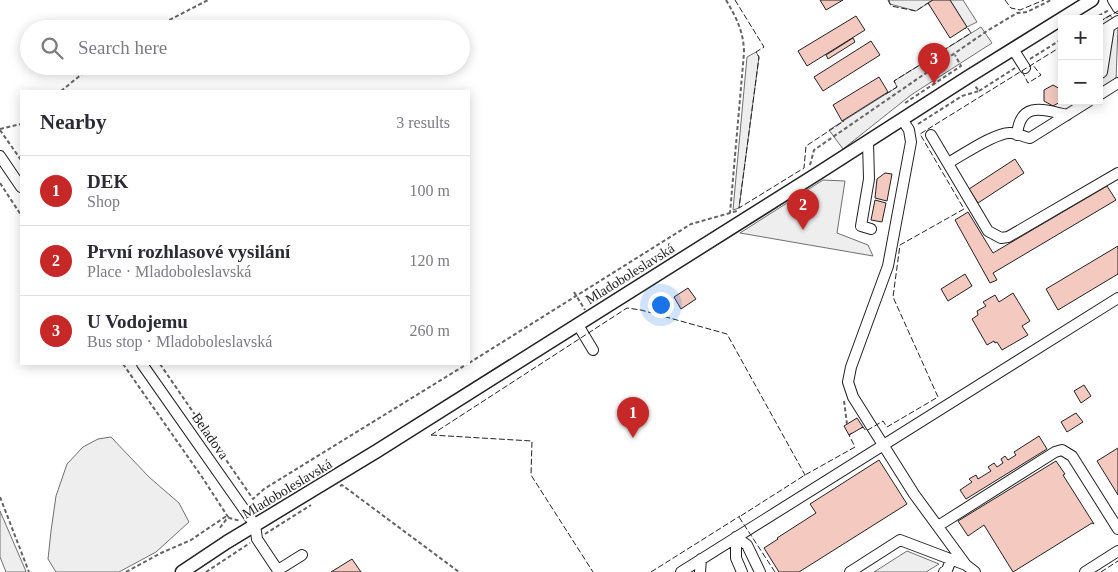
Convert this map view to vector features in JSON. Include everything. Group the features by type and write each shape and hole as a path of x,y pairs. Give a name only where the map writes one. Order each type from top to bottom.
{"main road":[{"name":"Mladoboleslavská","path":"182,572 590,318 1092,0"}],"street":[{"path":"1103,31 1114,24"},
{"path":"1103,68 1114,24"},
{"path":"1013,49 1026,68"},
{"path":"1103,92 1118,83"},
{"path":"948,163 996,136 1011,132 1030,138 1083,105"},
{"path":"1017,135 1018,124 1022,116 1029,110 1041,110 1068,115"},
{"path":"902,119 909,130 911,142 888,266 851,367 848,382 853,397 882,445 966,565 975,572"},
{"path":"931,135 988,231 1001,238 1008,237 1118,174"},
{"path":"868,142 869,180 861,226 871,229"},
{"path":"0,156 20,186"},
{"path":"681,572 1118,298"},
{"path":"578,325 593,350"},
{"name":"Beladova","path":"143,365 255,525"},
{"path":"938,526 1055,452 1062,450 1072,456 1118,529"},
{"path":"255,525 257,539 279,571 302,555"},
{"path":"736,537 736,558 742,572"},
{"path":"736,537 747,545 760,572"},
{"path":"850,572 900,540 966,565"},
{"path":"1085,572 1118,551"},
{"path":"700,572 701,559"},
{"path":"944,572 947,570 951,560"}],"path":[{"path":"169,20 208,0"},
{"path":"726,0 740,26 744,39 730,213"},
{"path":"810,166 814,150 1017,13 1027,12 1051,0"},
{"path":"1099,15 1116,5"},
{"path":"904,104 961,66 954,54"},
{"path":"62,90 81,75"},
{"path":"918,124 962,96 979,91 973,84"},
{"path":"20,124 0,129 20,159"},
{"path":"0,183 20,213"},
{"path":"470,362 691,224 742,210"},
{"path":"574,292 590,318"},
{"path":"124,365 228,517"},
{"path":"161,365 252,499 264,489 465,365"},
{"path":"334,490 342,485 459,572"},
{"path":"0,497 29,572"},
{"path":"206,572 311,505"},
{"path":"126,572 161,553 192,540 224,517 255,525"},
{"path":"219,529 228,517"}],"shaded area":[{"path":"889,0 933,0 916,11 890,4"},
{"path":"950,0 963,0 977,22 967,27"},
{"path":"1110,15 1118,25 1116,81 1103,89 1103,60 1103,19"},
{"path":"981,27 992,43 911,95 843,149 829,130 897,87 894,81"},
{"path":"756,52 759,57 739,208 733,210 747,57"},
{"path":"823,180 845,181 837,233 868,245 873,256 740,233"},
{"path":"111,437 149,477 179,503 189,522 156,552 119,572 56,572 48,559 56,496 67,464 83,447 98,439"},
{"path":"0,511 26,572 6,572 0,557"},
{"path":"907,551 939,564 926,572 874,572"}],"building":[{"path":"820,0 843,0 826,10"},
{"path":"933,0 950,0 967,27 950,38 928,3"},
{"path":"856,16 865,30 807,66 798,51"},
{"path":"853,38 855,42 828,59 826,55"},
{"path":"871,41 880,55 823,91 814,77"},
{"path":"879,77 888,92 842,121 833,105"},
{"path":"1053,85 1058,88 1058,103 1053,106 1044,101 1044,90"},
{"path":"1015,159 1024,173 978,203 969,189"},
{"path":"885,173 892,174 887,201 875,198 877,179"},
{"path":"1107,186 1116,200 993,273 997,280 990,283 955,220 968,212 993,253"},
{"path":"875,200 886,203 882,222 871,220"},
{"path":"1118,246 1118,274 1058,310 1046,289"},
{"path":"965,274 972,286 948,301 941,289"},
{"path":"688,288 696,299 681,309 674,297"},
{"path":"1013,293 1030,321 1022,326 1028,335 1002,350 997,342 995,343 994,341 987,345 972,319 978,315 977,311 986,306 983,302 995,295 999,302"},
{"path":"1084,385 1091,396 1081,403 1074,391"},
{"path":"1076,413 1083,422 1067,432 1061,422"},
{"path":"857,418 863,427 849,435 844,426"},
{"path":"1039,436 1047,449 966,499 960,490 972,482 969,479 976,475 978,479 991,471 988,467 994,463 997,467 1003,463 1001,459 1005,456 1008,460 1016,455 1014,452"},
{"path":"1118,448 1118,495 1097,461"},
{"path":"879,460 907,504 799,572 779,572 764,548 816,513 810,504"},
{"path":"1056,461 1094,524 1092,523 1013,572 984,525 968,536 958,521"},
{"path":"352,559 361,572 331,572"}],"fence":[{"path":"735,0 764,47 756,52 759,57 739,208 804,168 806,146 844,121"},
{"path":"888,0 891,6 916,11 928,3 930,6"},
{"path":"1005,0 1011,8 1020,10 1044,0"},
{"path":"1103,20 1118,11"},
{"path":"886,94 897,87 894,81 971,33 967,27 965,29"},
{"path":"861,428 863,427 866,431 883,421 887,427 938,397 893,297 900,245 964,209 920,134 1058,48"},
{"path":"1022,71 1028,83 1041,75 1032,64"},
{"path":"431,435 627,308 641,310 727,334 805,475 803,476"},
{"path":"775,572 739,517 805,475 855,447 849,435 852,433"},
{"path":"431,435 532,441 531,475 593,572"},
{"path":"651,572 740,516"},
{"path":"1101,572 1118,561"}],"place":[{"name":"U Vodojemu","path":"934,84"},
{"name":"První rozhlasové vysilání","path":"803,230"},
{"name":"DEK","path":"633,438"}]}
